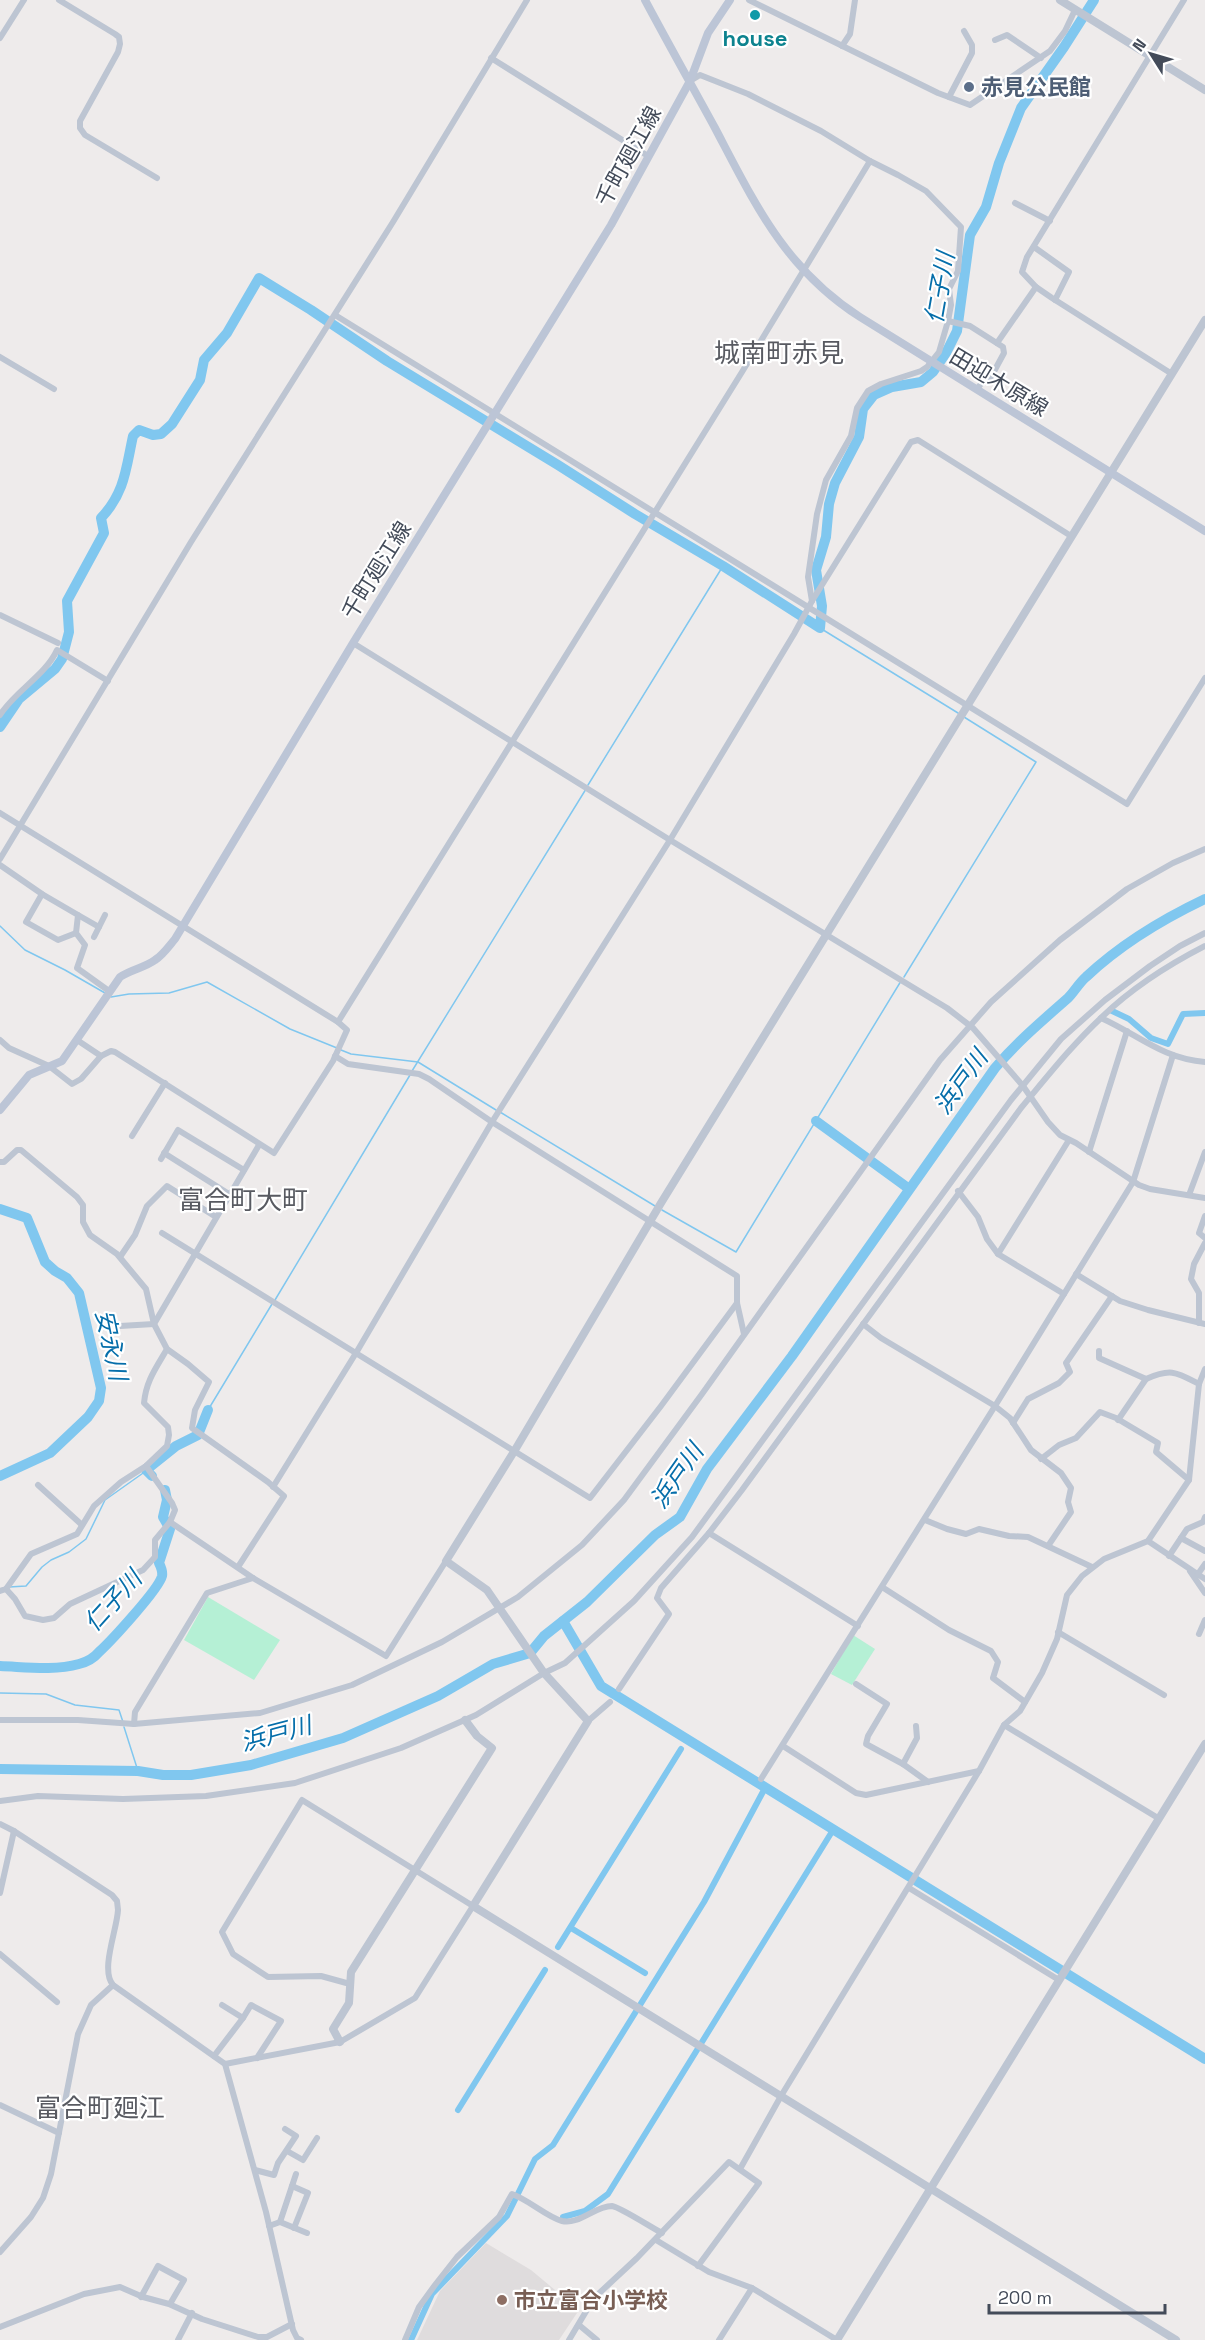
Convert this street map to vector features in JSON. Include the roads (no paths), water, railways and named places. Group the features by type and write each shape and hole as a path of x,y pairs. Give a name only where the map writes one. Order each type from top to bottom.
{"main road":[{"name":"田迎木原線","path":"645,0 768,224 781,245 803,271 844,307 1205,531"},
{"name":"千町廻江線","path":"0,1110 29,1075 62,1061 109,992 126,973 154,961 164,952 183,926 352,643 611,225 690,81 708,33 730,0"}],"street":[{"path":"0,38 24,0"},
{"path":"59,0 119,37 120,44 80,121 80,128 85,135 157,178"},
{"path":"0,859 198,532 335,315 527,0"},
{"path":"749,0 970,105 1050,51 1065,31 1075,10"},
{"path":"842,46 850,34 855,0"},
{"path":"1060,0 1205,90"},
{"path":"1172,374 1055,300 1036,287 1022,272 1027,257 1184,0"},
{"path":"949,97 972,53 972,45 964,31"},
{"path":"995,40 1007,35 1041,58"},
{"path":"491,58 648,156"},
{"path":"690,81 700,75 748,94 821,130 870,161 926,191 962,227 958,271 950,289 951,305 948,321 942,346 933,363 914,375 873,387 860,403 851,436 826,480 817,514 808,577 809,607"},
{"path":"338,1022 656,512 870,161"},
{"path":"1015,203 1050,221"},
{"path":"1034,248 1070,272 1055,300"},
{"path":"997,343 1036,287"},
{"path":"335,315 809,607 967,708 1127,804 1205,678"},
{"path":"170,1522 253,1578 386,1656 515,1450 651,1219 1205,320"},
{"path":"948,321 970,326 1003,347 1004,353 991,377 984,380 977,389"},
{"path":"0,357 54,389"},
{"path":"273,1487 356,1353 494,1120 670,840 911,442 918,440 1071,536"},
{"path":"0,615 58,646 69,657 108,681"},
{"path":"352,643 947,1008 970,1025 1023,1086 1060,1135 1133,1182 1150,1189 1205,1198"},
{"path":"0,715 15,694 48,665 58,646"},
{"path":"0,813 338,1022 347,1030 335,1056 274,1153 115,1052 111,1051 101,1056 81,1079 72,1084 49,1065 9,1048 0,1040"},
{"path":"0,1720 78,1720 134,1724 260,1713 352,1685 442,1642 499,1610 545,1576 597,1530 655,1460 940,1060 970,1025 1036,960 1126,889 1173,863 1205,849"},
{"path":"0,866 42,894 99,927"},
{"path":"42,894 26,922 58,940 76,933"},
{"path":"78,915 76,933 85,945 77,968 109,992"},
{"path":"94,937 105,915"},
{"path":"0,1801 38,1796 123,1799 206,1796 295,1783 401,1748 465,1720 565,1663 665,1569 692,1538 1023,1086 1061,1038 1105,1000 1157,961 1205,933"},
{"path":"619,1689 669,1614 657,1598 661,1588 709,1533 958,1191 1030,1097 1122,998 1166,968 1205,946"},
{"path":"1101,1018 1158,1051 1205,1062"},
{"path":"1089,1152 1127,1031"},
{"path":"77,1040 101,1056"},
{"path":"761,1779 925,1520 1133,1182 1173,1055"},
{"path":"335,1056 348,1064 419,1074 429,1079 737,1276 737,1303 744,1334"},
{"path":"132,1136 165,1083"},
{"path":"229,1194 162,1156 178,1130 244,1170"},
{"path":"998,1254 1069,1140"},
{"path":"154,1324 259,1145"},
{"path":"0,1162 4,1162 17,1150 21,1150 77,1197 82,1205 83,1222 87,1231 120,1257 146,1289 154,1324 167,1349 209,1382 195,1410 192,1428 284,1496 238,1567"},
{"path":"1189,1195 1205,1152"},
{"path":"120,1257 135,1235 147,1206 166,1186 216,1217"},
{"path":"958,1191 978,1217 987,1239 998,1254 1064,1294"},
{"path":"1076,1274 1120,1301 1202,1324 1202,1296 1191,1279 1194,1264 1205,1240 1198,1233 1205,1216"},
{"path":"162,1233 590,1497 737,1303"},
{"path":"1013,1423 1028,1399 1059,1383 1070,1371 1066,1363 1112,1296"},
{"path":"120,1326 154,1324"},
{"path":"863,1324 881,1338 995,1406 1013,1423 1031,1450 1061,1473 1071,1488 1068,1502 1071,1512 1048,1546"},
{"path":"146,1466 175,1510 170,1522 155,1540 155,1557 143,1570 70,1604 54,1618 43,1620 25,1616 15,1599 3,1590 31,1554 77,1534 94,1506 122,1482 146,1466 167,1446 168,1427 144,1403 151,1375 167,1349"},
{"path":"1099,1351 1099,1358 1146,1379"},
{"path":"740,2169 781,2096 918,1874 1004,1725 1020,1711 1050,1656 1067,1595 1092,1567 1119,1551 1148,1542 1189,1480 1199,1384 1205,1370"},
{"path":"1118,1420 1146,1379 1174,1371 1199,1384"},
{"path":"1041,1459 1059,1445 1076,1438 1100,1412 1158,1443 1156,1452 1189,1480"},
{"path":"38,1485 82,1525"},
{"path":"1169,1556 1187,1529 1203,1522 1205,1516"},
{"path":"925,1520 966,1534 979,1529 1009,1536 1028,1537 1056,1548 1092,1567"},
{"path":"709,1533 858,1626"},
{"path":"1181,1538 1205,1551"},
{"path":"1148,1542 1205,1579"},
{"path":"446,1561 483,1585 544,1673 588,1721"},
{"path":"1198,1574 1205,1564"},
{"path":"1188,1568 1205,1593"},
{"path":"134,1724 135,1712 207,1593 253,1578"},
{"path":"882,1587 949,1630 991,1651 998,1662 993,1678 1025,1702"},
{"path":"1199,1634 1205,1620"},
{"path":"1058,1632 1164,1695"},
{"path":"856,1684 887,1704 868,1736 866,1744 903,1764 928,1782"},
{"path":"225,2064 340,2042 415,1998 588,1721 610,1702"},
{"path":"340,2042 333,2029 349,2003 351,1972 492,1748 477,1736 465,1720"},
{"path":"1004,1725 1158,1818"},
{"path":"903,1764 917,1738 916,1726"},
{"path":"656,2240 698,2266 752,2288 837,2340 1205,1744"},
{"path":"783,1746 856,1793 866,1795 979,1771"},
{"path":"350,1984 321,1976 268,1977 233,1954 222,1932 302,1800 1176,2340"},
{"path":"0,1824 112,1895 117,1901 117,1924 107,1969 108,1979 225,2064 255,2170 292,2324 297,2338 301,2340"},
{"path":"0,1893 14,1831"},
{"path":"910,1886 1060,1979"},
{"path":"0,1954 57,2002"},
{"path":"0,2252 31,2217 43,2198 51,2174 78,2034 91,2005 113,1984"},
{"path":"222,2004 243,2018"},
{"path":"214,2056 251,2006 280,2021 257,2058"},
{"path":"0,2105 59,2133"},
{"path":"255,2170 274,2175 278,2163 296,2136 285,2129"},
{"path":"287,2151 303,2160 317,2138"},
{"path":"569,2340 594,2298 656,2240 729,2162 759,2183 698,2266"},
{"path":"280,2222 296,2174"},
{"path":"292,2186 310,2193 294,2228"},
{"path":"405,2340 419,2307 435,2285 457,2257 499,2217 512,2194 562,2221 570,2221 605,2207 615,2206 662,2233"},
{"path":"269,2226 280,2222 307,2233"},
{"path":"141,2297 158,2266 184,2280 170,2304"},
{"path":"0,2327 84,2294 120,2287 141,2297 170,2304 202,2319 258,2337 267,2337 292,2324"},
{"path":"719,2340 752,2288"},
{"path":"178,2340 192,2313"},
{"path":"579,2325 597,2340"}],"waterway":[{"path":"0,727 19,699 55,669 62,659 69,632 67,601 104,533 101,518 120,490 133,436 139,430 153,435 161,434 172,424 200,380 204,360 227,333 259,278 387,361 723,566 820,628 822,606 816,570 826,537 829,504 835,483 859,437 863,409 874,395 892,387 921,382 933,372 946,353 957,331 970,235 986,207 999,163 1021,108 1094,0"},
{"path":"588,785 723,566"},
{"path":"820,628 958,713"},
{"path":"904,977 1036,762 964,717"},
{"path":"412,1071 586,789"},
{"name":"浜戸川","path":"0,1769 138,1771 163,1775 191,1775 251,1765 343,1738 438,1696 493,1664 530,1653 544,1636 587,1602 655,1535 680,1517 707,1469 792,1356 995,1068 1099,965 1158,924 1205,899"},
{"path":"0,926 25,950 105,993"},
{"path":"662,1210 736,1252 901,981"},
{"path":"111,997 169,993 207,982 290,1029 337,1048"},
{"path":"1110,1010 1129,1019 1151,1038 1168,1044 1183,1014 1205,1013"},
{"path":"341,1050 351,1054 418,1062 496,1110"},
{"path":"275,1300 410,1075"},
{"path":"500,1112 655,1206"},
{"path":"816,1121 908,1188"},
{"name":"安永川","path":"0,1209 27,1218 45,1262 67,1278 79,1293 101,1388 99,1401 88,1417 50,1453 0,1476"},
{"path":"208,1410 272,1304"},
{"name":"仁子川","path":"152,1476 146,1470 176,1446 198,1435 208,1410"},
{"path":"9,1587 26,1586 42,1567 69,1552 86,1539 105,1500 146,1471"},
{"name":"仁子川","path":"0,1666 50,1668 79,1664 95,1656 113,1637 144,1603 162,1576 159,1563 170,1529 163,1517 167,1500 165,1490"},
{"path":"563,1621 601,1686 1205,2059"},
{"path":"0,1693 46,1694 75,1705 119,1710 123,1722"},
{"path":"124,1727 138,1771"},
{"path":"558,1947 681,1749"},
{"path":"411,2340 432,2294 507,2216 535,2159 553,2145 704,1902 765,1788"},
{"path":"563,2217 585,2211 608,2194 833,1830"},
{"path":"571,1928 645,1973"},
{"path":"458,2110 545,1970"}],"place":[{"name":"house","path":"755,15"},
{"name":"赤見公民館","path":"969,87"},
{"name":"市立富合小学校","path":"502,2300"}],"district":[{"name":"城南町赤見","path":"779,353"},
{"name":"富合町大町","path":"243,1200"},
{"name":"富合町廻江","path":"100,2108"}]}
